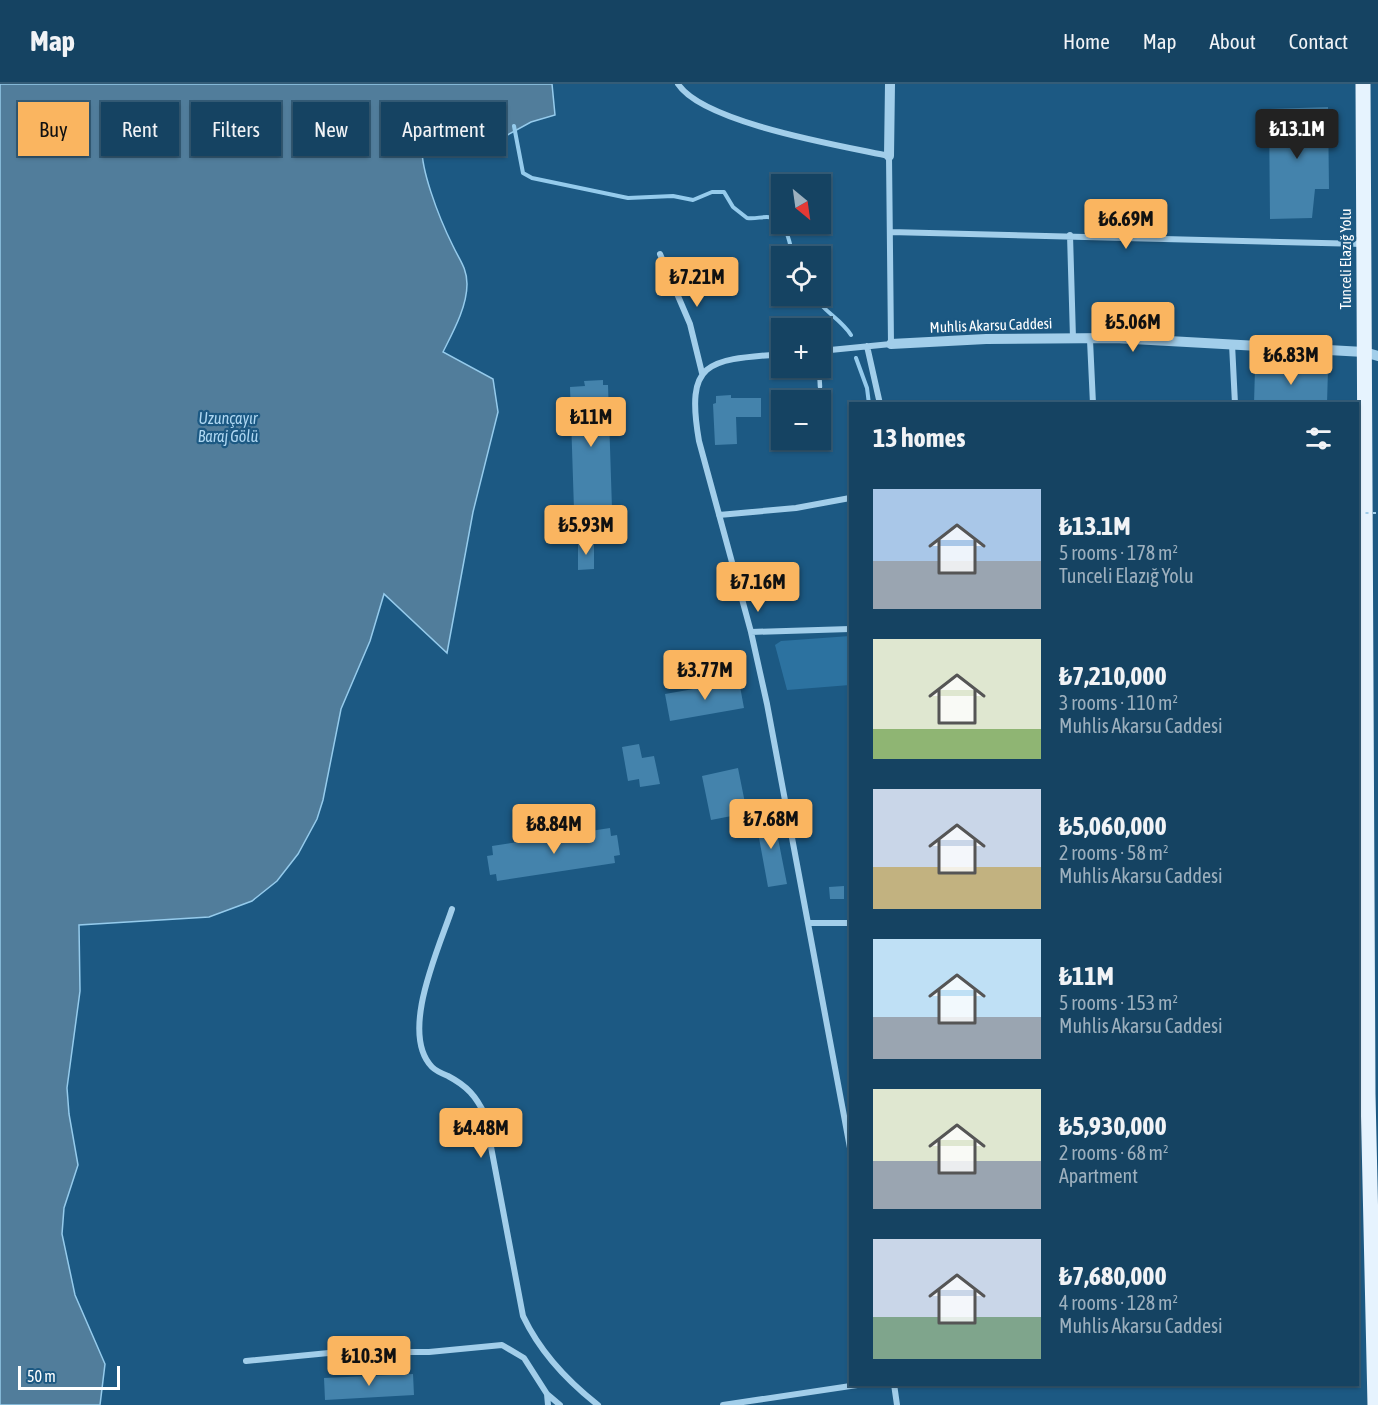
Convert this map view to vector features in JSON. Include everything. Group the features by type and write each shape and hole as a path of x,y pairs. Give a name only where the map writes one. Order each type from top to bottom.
{"main road":[{"name":"Tunceli Elazığ Yolu","path":"1363,84 1363,244 1371,354 1362,747 1362,927 1375,1405"}],"street":[{"path":"678,84 683,92 702,105 738,120 889,156"},
{"path":"890,84 891,344"},
{"path":"890,232 1363,244"},
{"path":"1070,235 1073,338"},
{"path":"660,254 690,324 702,373"},
{"name":"Muhlis Akarsu Caddesi","path":"831,350 891,344 1115,338 1371,354"},
{"path":"1090,339 1093,402"},
{"path":"1232,344 1235,402"},
{"path":"867,346 880,402"},
{"path":"771,355 727,361 702,373 696,384 694,413 751,632 809,923 849,1143"},
{"path":"719,515 796,508 849,498"},
{"path":"751,632 849,629"},
{"path":"452,909 423,999 418,1035 422,1051 433,1068 461,1083 477,1096 485,1115 524,1316 534,1339 571,1384 598,1405"},
{"path":"809,923 849,922"},
{"path":"246,1361 339,1352 429,1352 502,1345 524,1358 547,1394 560,1405"},
{"path":"723,1405 851,1386"},
{"path":"894,1386 897,1405"},
{"path":"547,1394 548,1405"}],"lane":[{"path":"820,378 820,387"}],"path":[{"path":"1359,513 1378,513"}],"shaded area":[{"path":"849,636 849,685 787,690 775,645 781,641"}],"water":[{"name":"Uzunçayır Baraj Gölü","path":"0,84 552,84 555,115 531,122 506,136 506,102 381,102 381,156 423,156 431,192 467,278 462,310 443,352 493,379 498,412 473,512 447,653 384,594 370,641 341,709 323,800 317,819 298,854 277,881 252,901 209,917 79,925 80,991 67,1088 78,1165 64,1208 62,1234 75,1295 105,1364 100,1405 0,1405"}],"building":[{"path":"1328,107 1329,189 1315,189 1312,218 1270,219 1269,109"},
{"path":"1255,368 1328,369 1327,402 1254,402"},
{"path":"603,380 603,385 608,385 612,509 606,509 606,515 588,516 588,510 574,510 570,387 585,386 584,381"},
{"path":"731,395 731,398 761,398 761,417 736,417 737,444 715,445 713,404 716,403 716,396"},
{"path":"594,542 594,569 578,570 578,543"},
{"path":"739,681 744,708 670,721 665,694"},
{"path":"639,744 642,758 654,756 660,784 640,787 639,779 628,781 622,747"},
{"path":"738,768 747,813 711,820 702,776"},
{"path":"773,813 787,884 768,887 755,816"},
{"path":"610,828 611,836 617,835 620,855 614,856 615,863 497,881 496,874 490,875 487,856 493,855 492,846"},
{"path":"844,886 844,899 830,899 829,887"},
{"path":"413,1374 414,1395 325,1400 324,1378"}],"waterway":[{"path":"514,126 523,173 532,178 628,198 673,196 693,200 712,192 724,192 733,207 747,218 767,217 779,221 786,231 790,246"},
{"path":"822,306 851,335"},
{"path":"856,358 867,388 869,402"}]}
